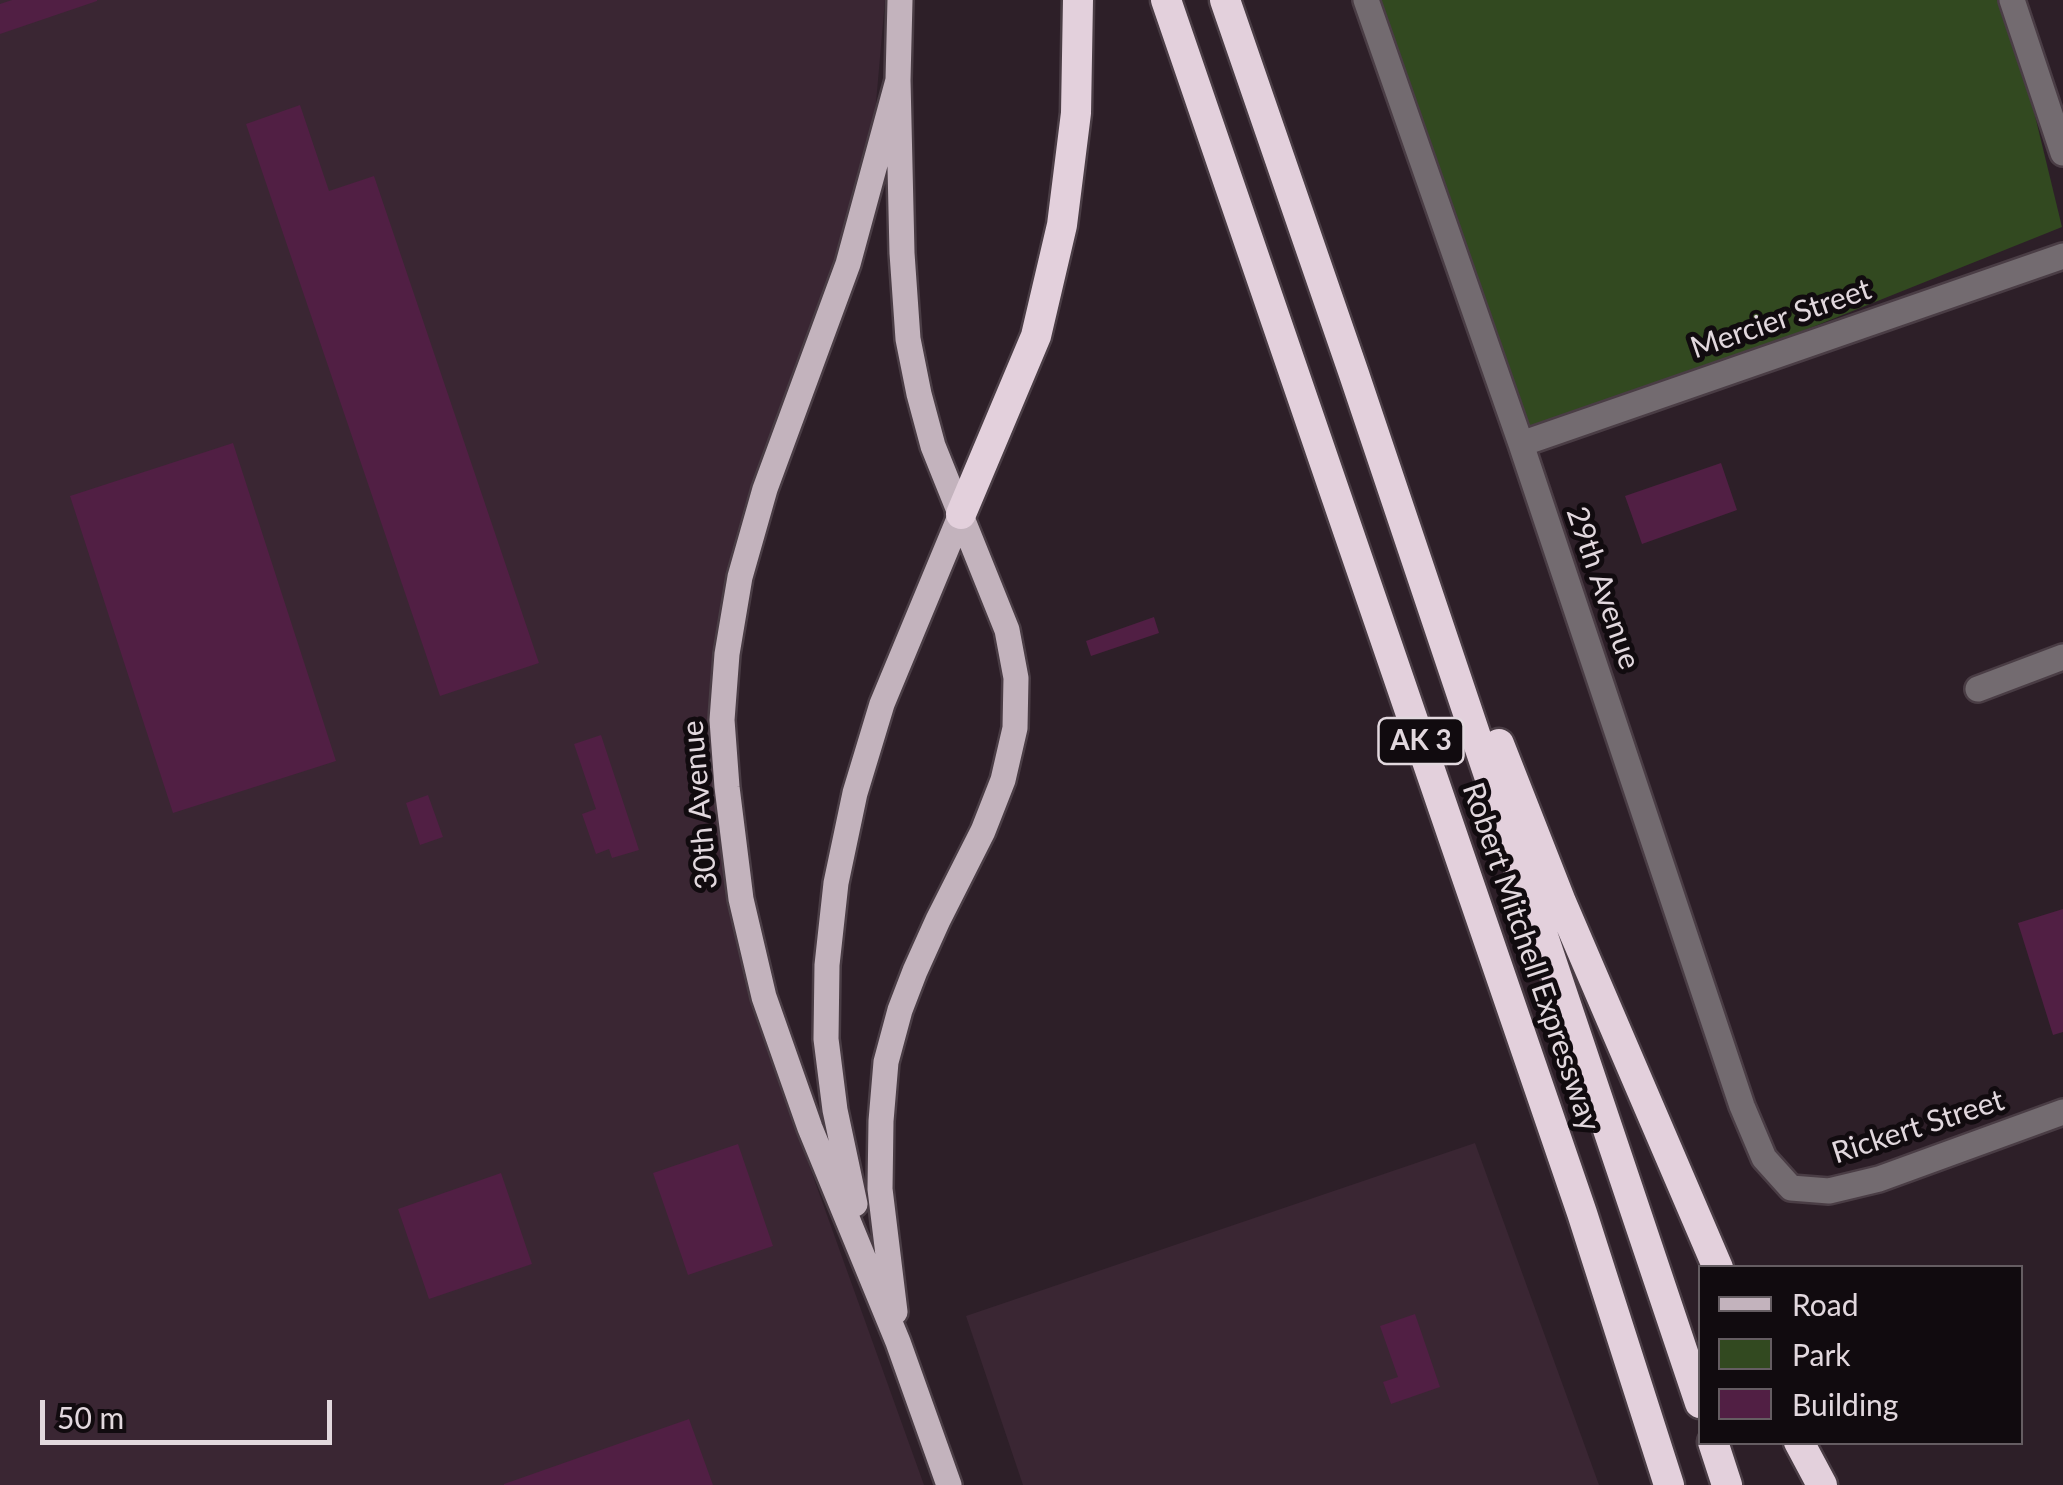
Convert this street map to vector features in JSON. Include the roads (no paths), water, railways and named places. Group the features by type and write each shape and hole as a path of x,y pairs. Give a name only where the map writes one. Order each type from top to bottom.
{"highway":[{"path":"961,514 1036,336 1062,225 1076,113 1078,0"},
{"name":"Robert Mitchell Expressway","path":"1166,0 1582,1213 1668,1485"},
{"name":"Robert Mitchell Expressway","path":"1225,0 1698,1398"},
{"path":"1354,374 1561,902 1717,1265"},
{"path":"1714,1445 1727,1485"},
{"path":"1801,1445 1822,1485"}],"main road":[{"name":"30th Avenue","path":"898,1342 880,1189 880,1122 886,1062 915,971 1004,780 1014,728 1016,678 1007,630 933,446 908,339 902,253 900,0"},
{"name":"30th Avenue","path":"898,80 848,264 765,489 740,576 727,654 722,720 741,899 764,997 810,1128 898,1342 949,1485"},
{"path":"898,1342 852,1194 834,1110 826,1040 827,965 836,883 882,704 961,514"}],"street":[{"name":"29th Avenue","path":"1366,0 1521,444 1742,1106 1764,1158 1791,1188"},
{"path":"2012,0 2063,153"},
{"name":"Mercier Street","path":"1521,444 2063,256"},
{"path":"1978,689 2063,658"},
{"name":"Rickert Street","path":"1791,1188 1828,1191 1879,1179 2063,1112"}]}
